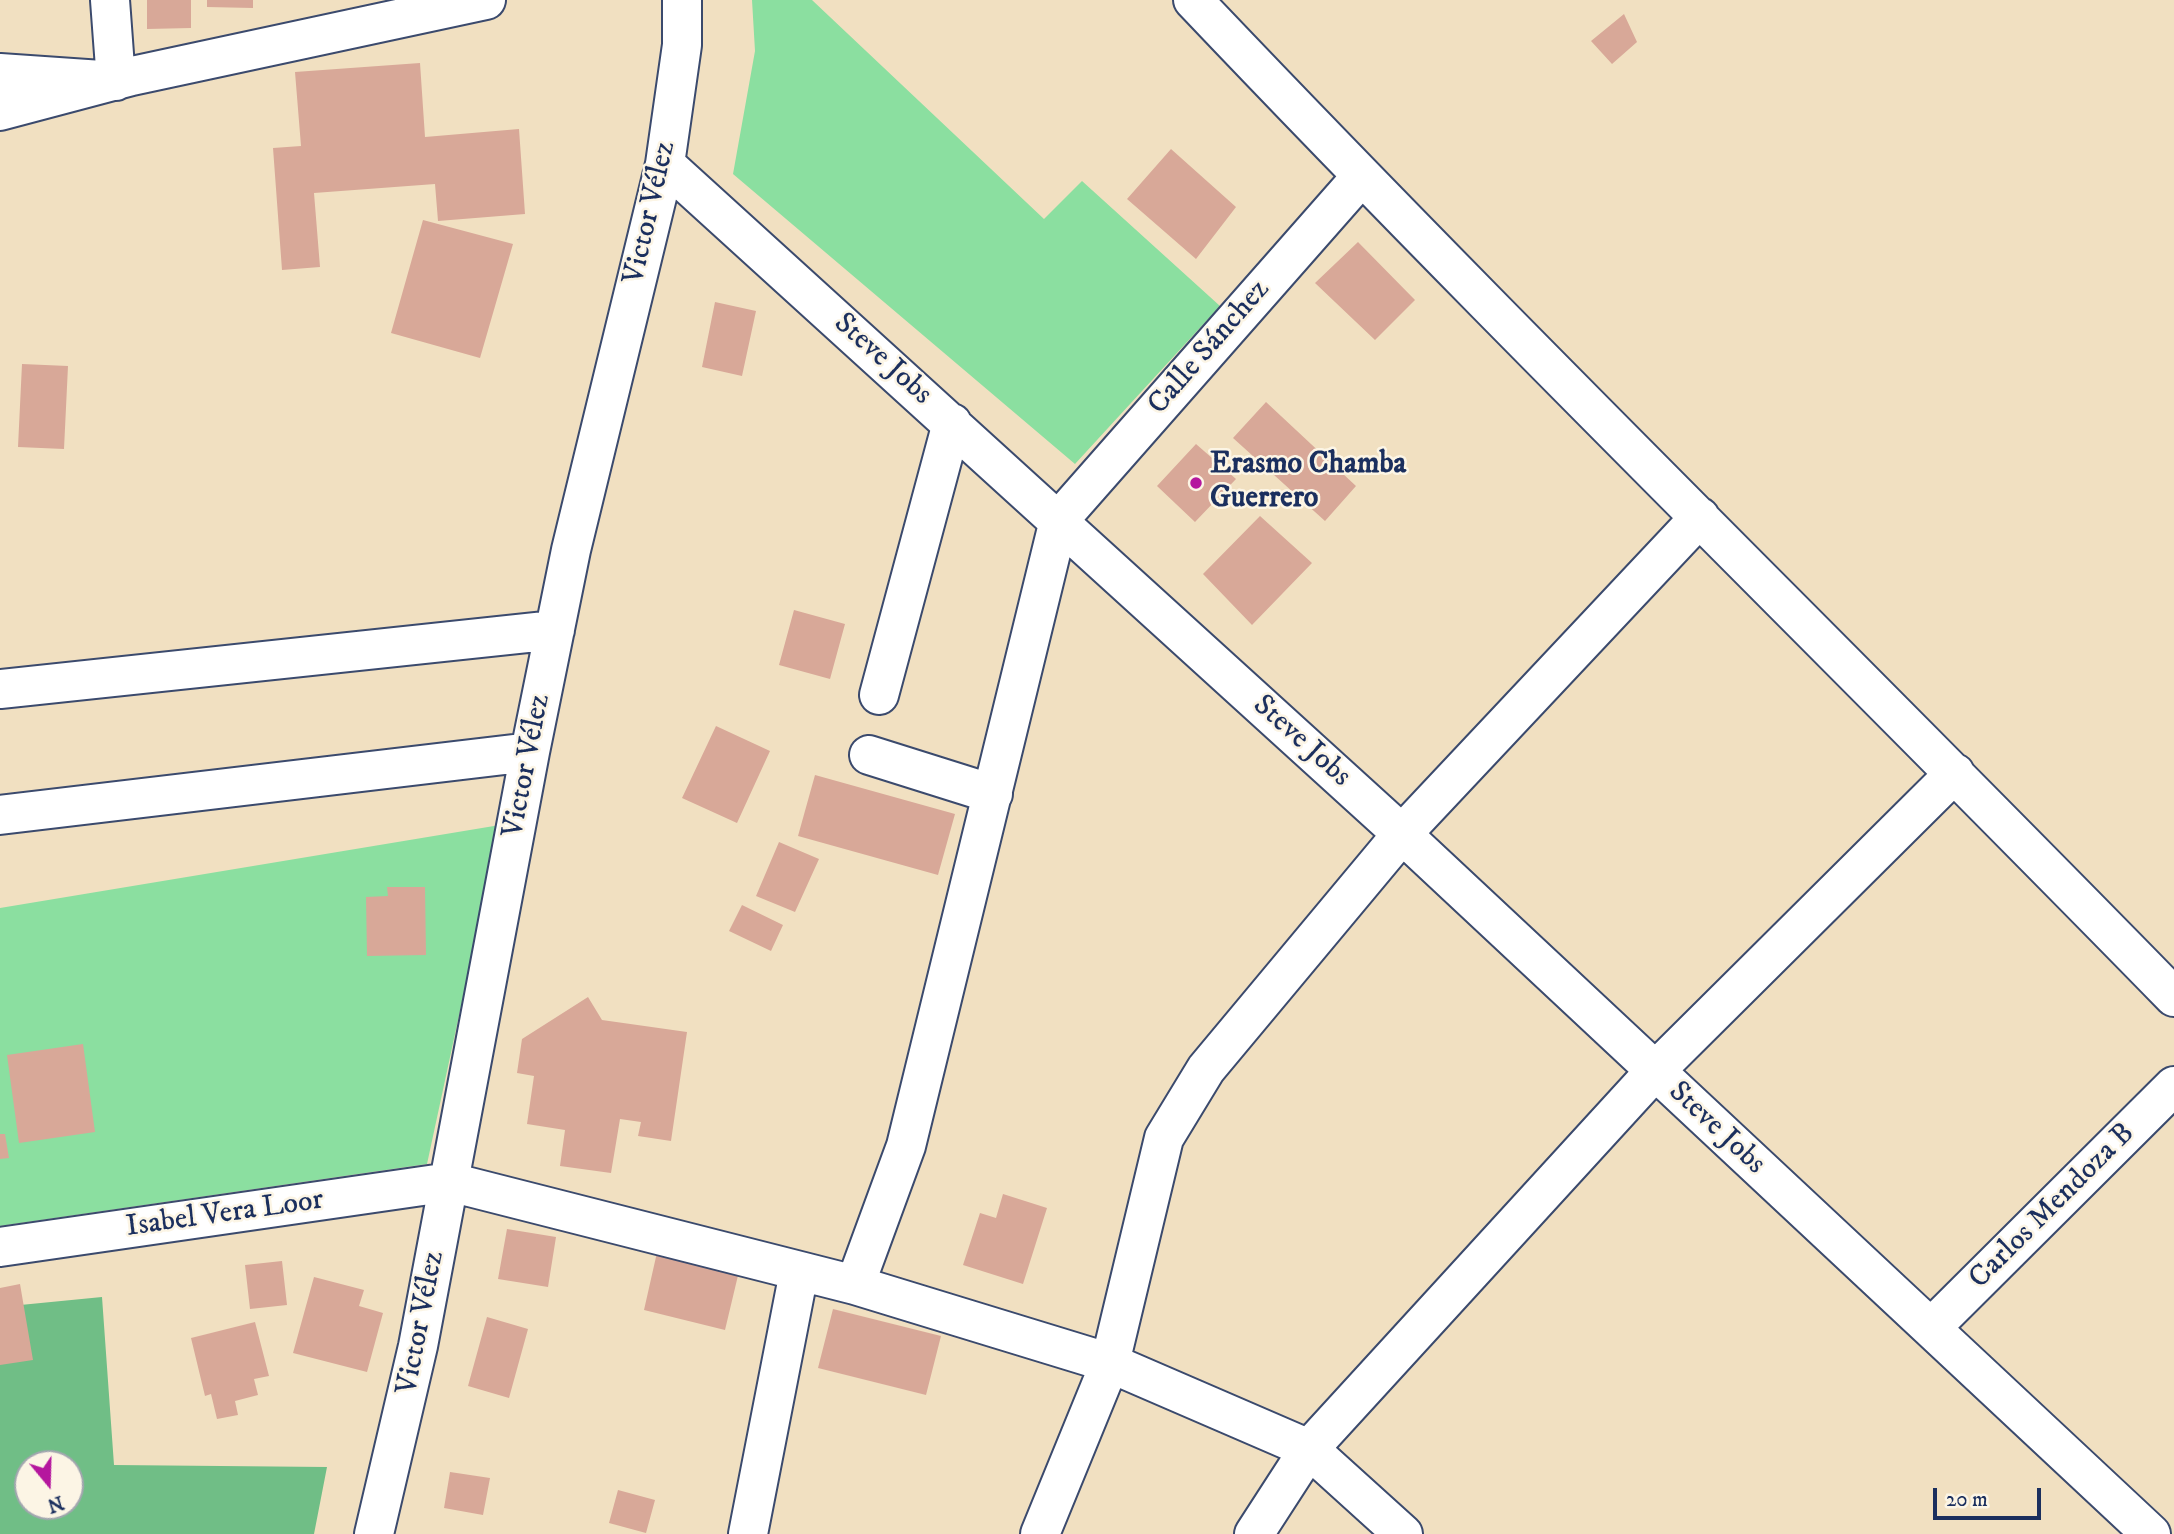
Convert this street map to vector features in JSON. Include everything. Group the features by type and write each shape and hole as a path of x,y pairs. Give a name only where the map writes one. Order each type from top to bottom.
{"street":[{"path":"110,0 116,80"},
{"path":"0,111 116,80 486,0"},
{"name":"Victor Vélez","path":"374,1534 416,1358 530,752 571,550 665,163 682,45 682,0"},
{"path":"1193,0 1361,177 1955,773 2174,997"},
{"path":"0,73 116,80"},
{"name":"Steve Jobs","path":"665,163 1402,834 2151,1534"},
{"name":"Calle Sánchez","path":"1059,520 1361,177"},
{"path":"879,695 952,423"},
{"path":"1040,1534 1110,1363 1164,1138 1206,1069 1402,834 1700,517"},
{"path":"855,1285 906,1146 1059,520"},
{"path":"0,689 555,630"},
{"path":"0,816 530,752"},
{"path":"869,755 993,794"},
{"path":"1254,1534 1309,1449 1654,1072 1955,773"},
{"name":"Carlos Mendoza B","path":"1931,1328 2174,1086"},
{"path":"450,1182 855,1285 1110,1363 1309,1449 1403,1534"},
{"name":"Isabel Vera Loor","path":"0,1247 450,1182"},
{"path":"748,1534 799,1272"}],"green space":[{"path":"752,0 812,0 1044,219 1082,181 1220,306 1075,464 733,174 755,51"},
{"path":"500,825 427,1164 0,1226 0,908"},
{"path":"102,1297 114,1465 327,1467 314,1534 0,1534 0,1307"}],"building":[{"path":"147,0 191,0 191,28 147,29"},
{"path":"207,0 253,0 253,8 207,7"},
{"path":"1624,14 1637,42 1612,64 1591,41"},
{"path":"420,63 425,137 519,129 525,214 438,221 435,184 314,193 320,267 282,270 273,148 301,146 295,72"},
{"path":"1171,149 1236,207 1196,259 1127,199"},
{"path":"423,220 513,244 480,358 391,333"},
{"path":"1358,242 1415,300 1375,340 1315,283"},
{"path":"715,302 756,311 742,376 702,367"},
{"path":"22,364 68,366 64,449 18,447"},
{"path":"1266,402 1356,486 1325,521 1233,438"},
{"name":"Erasmo Chamba Guerrero","path":"1196,444 1236,479 1195,522 1157,486"},
{"path":"1260,516 1312,563 1252,625 1203,574"},
{"path":"794,610 845,624 830,679 779,665"},
{"path":"716,726 770,751 737,823 682,798"},
{"path":"815,775 955,814 938,875 798,836"},
{"path":"779,842 819,859 795,912 756,896"},
{"path":"387,887 425,887 426,955 367,956 366,897 388,896"},
{"path":"742,905 783,925 771,951 729,931"},
{"path":"588,997 602,1020 687,1032 671,1141 638,1136 641,1122 620,1119 611,1173 560,1166 565,1130 527,1124 534,1076 517,1073 522,1039"},
{"path":"83,1044 95,1132 19,1143 7,1055"},
{"path":"0,1134 5,1134 9,1158 0,1159"},
{"path":"1003,1194 1047,1208 1023,1284 963,1265 980,1213 996,1218"},
{"path":"507,1229 556,1237 548,1287 498,1279"},
{"path":"658,1248 740,1267 725,1330 644,1310"},
{"path":"282,1261 287,1305 250,1309 245,1265"},
{"path":"314,1277 364,1290 359,1306 383,1313 367,1372 293,1353"},
{"path":"20,1284 33,1360 0,1365 0,1288"},
{"path":"833,1309 941,1336 926,1395 818,1368"},
{"path":"487,1317 528,1329 509,1398 468,1386"},
{"path":"255,1322 269,1376 254,1379 258,1395 235,1401 238,1415 217,1419 211,1394 205,1396 191,1338"},
{"path":"450,1472 490,1478 483,1515 444,1508"},
{"path":"618,1490 655,1500 646,1533 609,1523"}],"place":[{"name":"Erasmo Chamba Guerrero","path":"1196,483"}]}
